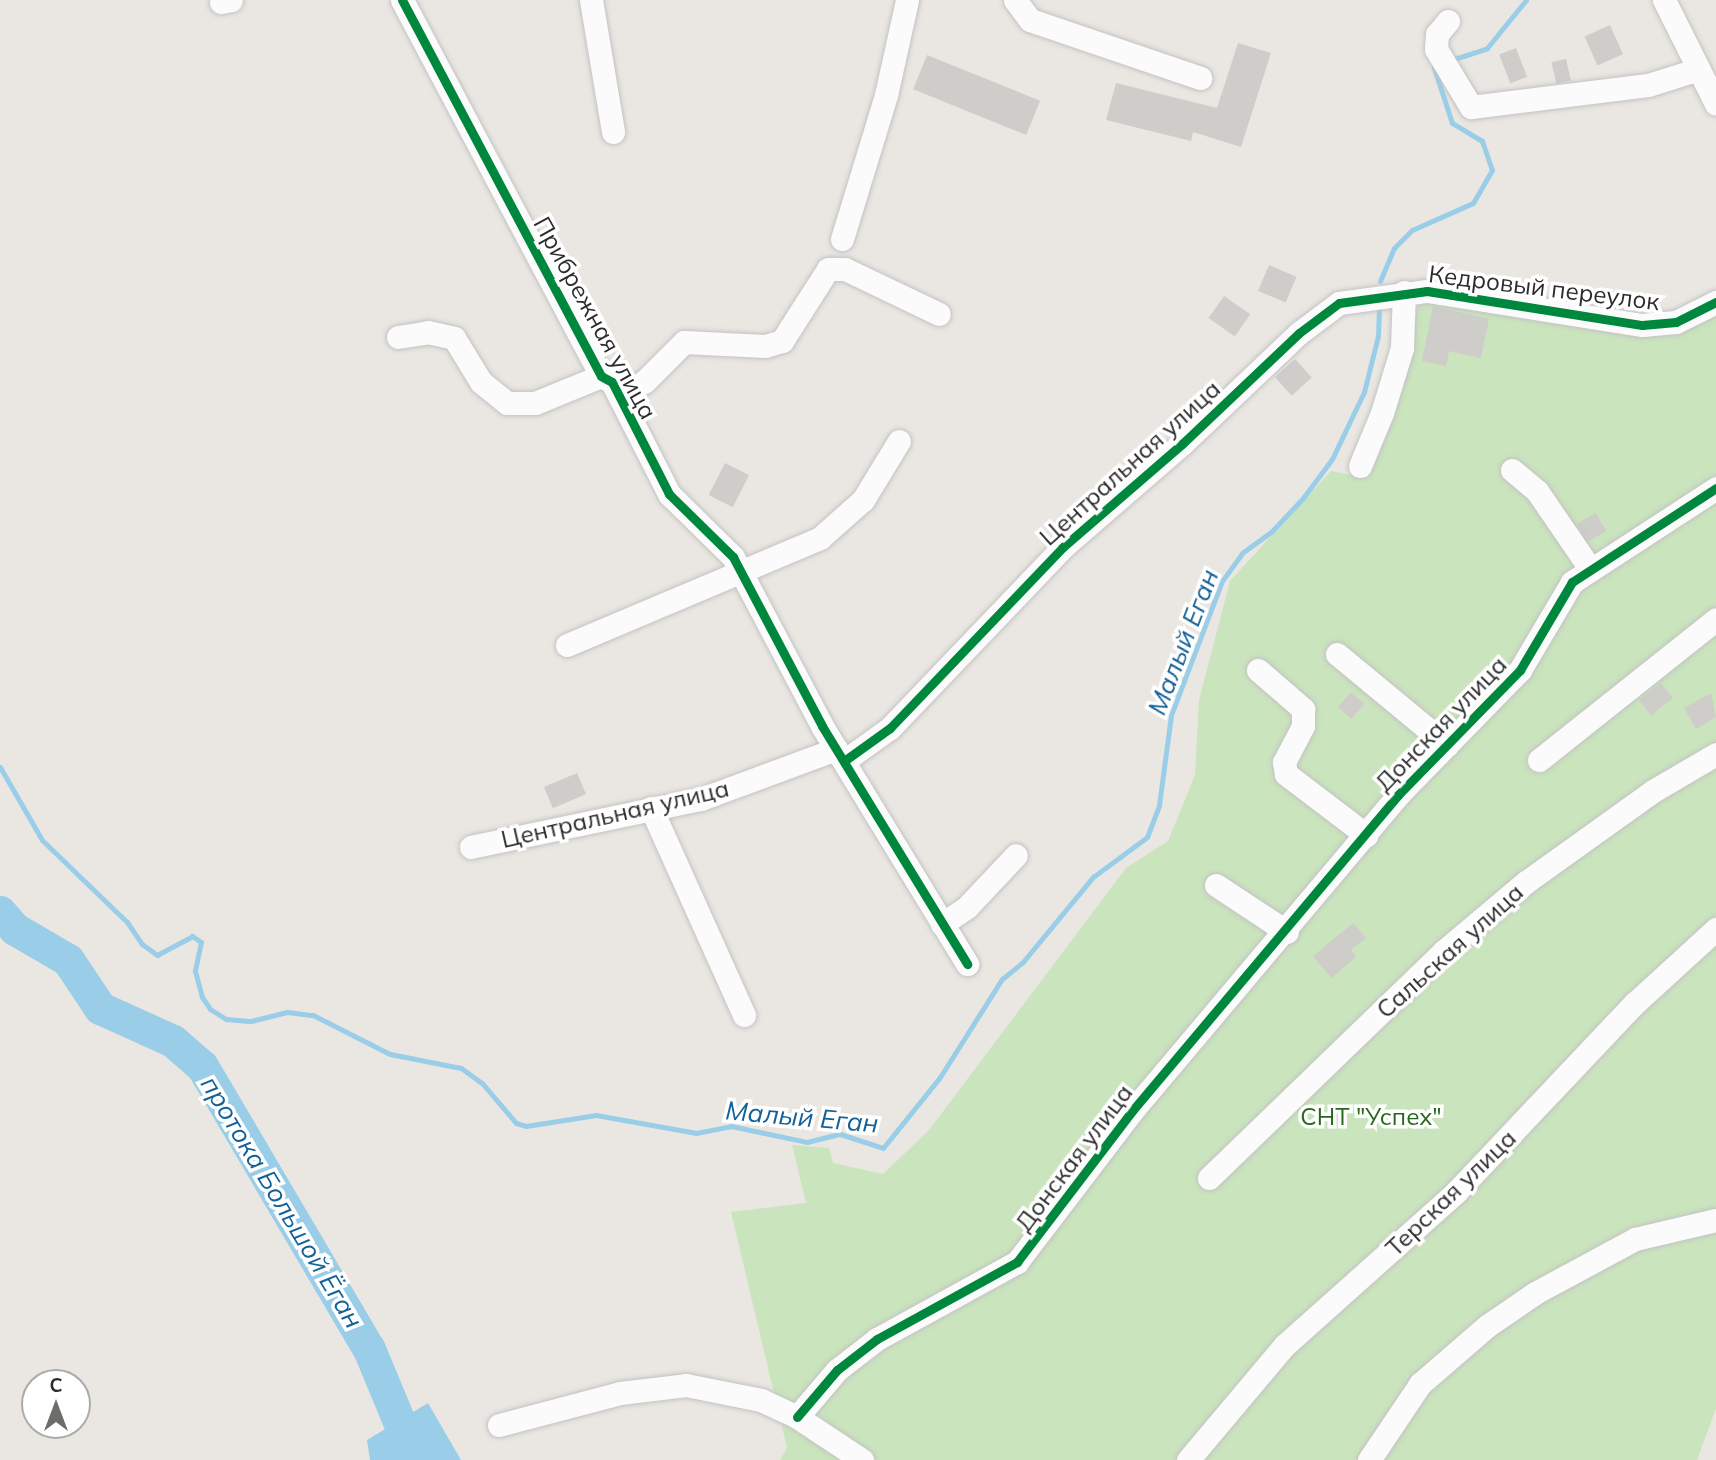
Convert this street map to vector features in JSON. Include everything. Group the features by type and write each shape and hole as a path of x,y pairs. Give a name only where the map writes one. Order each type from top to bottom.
{"street":[{"name":"Прибрежная улица","path":"402,0 601,376 608,377 620,396 669,494 681,510 717,537 740,572 840,755 967,964"},
{"path":"591,0 613,132"},
{"path":"842,239 886,95 907,0"},
{"path":"1015,0 1030,20 1200,78"},
{"path":"1664,0 1716,104"},
{"path":"1448,21 1437,34 1436,49 1471,107 1656,84 1699,69"},
{"path":"620,396 645,381 684,342 765,346 782,341 828,269 845,269 939,314"},
{"path":"1360,466 1402,348 1404,292"},
{"name":"Кедровый переулок","path":"1404,292 1457,293 1543,312 1642,325 1676,322 1716,302"},
{"name":"Центральная улица","path":"471,847 701,799 840,755 890,728 1063,547 1182,444 1299,333 1339,303 1404,292"},
{"path":"398,337 428,332 454,338 481,382 507,403 535,403 601,376"},
{"path":"567,645 740,572 835,528 863,500 899,440"},
{"path":"1512,470 1537,491 1589,567"},
{"name":"Донская улица","path":"797,1417 837,1370 877,1339 1017,1262 1132,1111 1287,932 1420,769 1520,670 1560,599 1589,567 1716,488"},
{"path":"1539,760 1716,619"},
{"path":"1337,654 1447,745"},
{"path":"1258,670 1303,709 1303,726 1284,762 1286,774 1366,835"},
{"name":"Сальская улица","path":"1209,1178 1444,951 1526,882 1653,791 1716,754"},
{"path":"652,808 744,1015"},
{"path":"942,924 967,908 1016,855"},
{"path":"1216,885 1287,932"},
{"name":"Терская улица","path":"1188,1460 1286,1345 1456,1192 1634,1003 1716,929"},
{"path":"1369,1460 1420,1384 1444,1359 1487,1326 1535,1293 1635,1239 1716,1220"},
{"path":"499,1425 666,1385 723,1390 797,1417 862,1460"}],"green space":[{"name":"СНТ \"Успех\"","path":"1431,297 1665,334 1716,308 1716,1408 1697,1460 780,1460 787,1448 731,1212 806,1203 792,1145 829,1148 833,1163 883,1174 929,1130 1126,868 1168,841 1195,775 1199,700 1230,581 1331,471 1367,478 1396,411 1417,308"}],"water":[{"path":"428,1403 461,1460 370,1460 367,1440"}],"building":[{"path":"1610,25 1623,54 1597,66 1584,36"},
{"path":"1238,43 1271,53 1241,147 1193,132 1191,141 1106,120 1116,83 1217,108"},
{"path":"1516,48 1527,77 1510,83 1499,54"},
{"path":"927,55 1040,101 1026,135 913,89"},
{"path":"1566,59 1571,80 1556,84 1551,62"},
{"path":"1269,265 1297,277 1286,302 1258,291"},
{"path":"1224,296 1250,314 1235,336 1209,318"},
{"path":"1433,306 1489,319 1481,358 1449,351 1446,366 1422,361"},
{"path":"1295,359 1312,378 1292,396 1275,377"},
{"path":"725,463 749,475 733,507 709,495"},
{"path":"1596,513 1606,531 1587,542 1577,524"},
{"path":"1661,683 1673,698 1651,715 1639,701"},
{"path":"1351,692 1365,704 1351,719 1338,707"},
{"path":"1711,693 1716,717 1696,729 1684,708"},
{"path":"577,773 586,794 553,808 544,787"},
{"path":"1353,923 1366,938 1351,950 1356,957 1331,978 1313,956"}],"waterway":[{"name":"Малый Еган","path":"1451,60 1487,48 1526,0"},
{"name":"Малый Еган","path":"1380,281 1394,248 1412,230 1473,203 1492,170 1482,141 1452,123 1434,68"},
{"name":"Малый Еган","path":"0,767 42,840 127,922 142,944 157,955 192,936 201,942 195,971 202,997 210,1009 226,1019 251,1021 287,1012 313,1015 390,1054 461,1068 482,1083 516,1123 526,1126 596,1115 696,1133 731,1126 807,1142 840,1134 883,1148 940,1077 1002,979 1022,963 1093,877 1147,837 1159,805 1171,715 1222,581 1242,553 1271,532 1303,498 1332,459 1364,392 1378,336 1379,309"},
{"name":"протока Большой Ёган","path":"0,912 15,929 68,960 100,1008 173,1041 202,1066 369,1349 415,1460"}],"cycle path":[{"path":"402,0 601,376 612,382 669,494 733,557 822,726 967,964"},
{"path":"844,761 890,728 1063,547 1182,444 1299,333 1339,303 1427,291 1642,325 1676,322 1716,302"},
{"path":"797,1417 837,1370 877,1339 1017,1262 1132,1111 1398,795 1520,670 1572,582 1716,488"}]}
